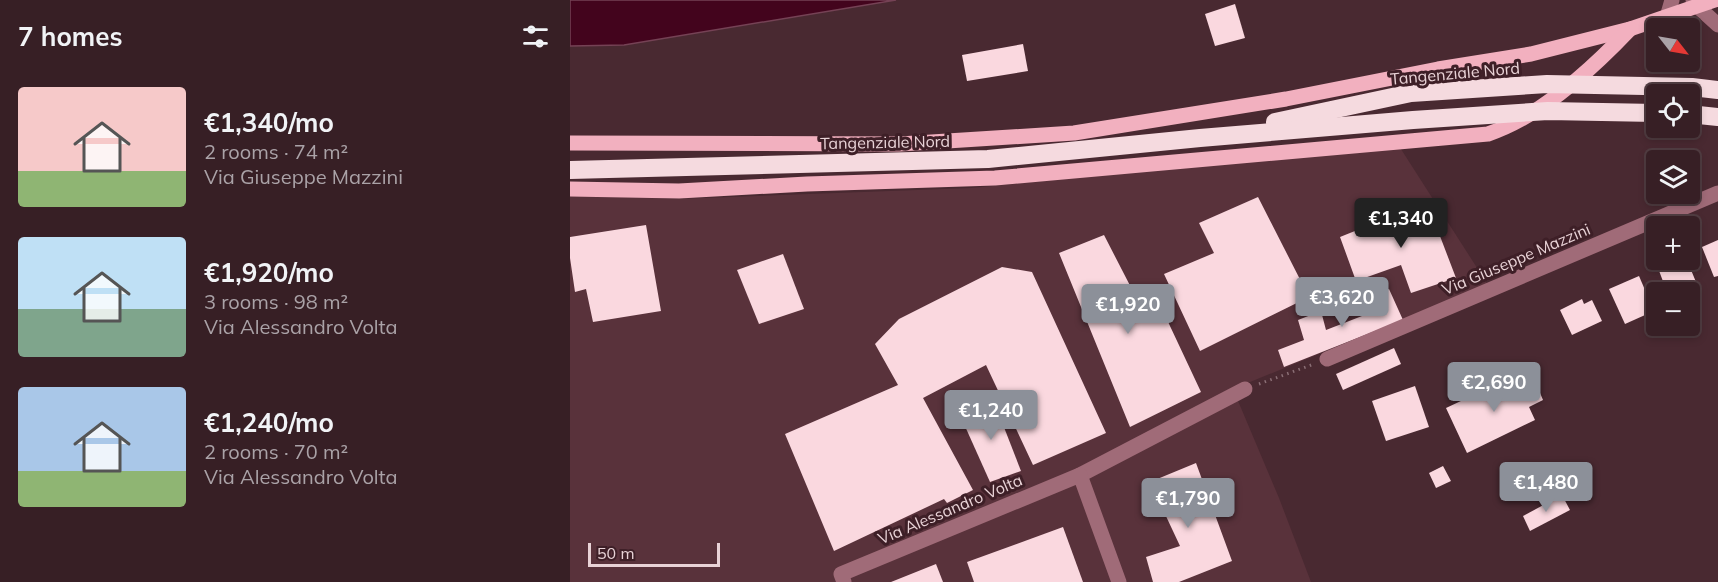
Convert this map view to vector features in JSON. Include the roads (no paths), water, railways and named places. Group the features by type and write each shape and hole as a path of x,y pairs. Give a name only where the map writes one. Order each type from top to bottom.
{"highway":[{"name":"Tangenziale Nord","path":"1200,138 1411,93 1547,84 1692,87 1718,90"},
{"name":"Tangenziale Nord","path":"570,170 988,159 1200,138 1548,111 1646,113"},
{"path":"1700,115 1718,117"}],"main road":[{"path":"570,143 900,144 1074,133 1286,99 1438,69 1503,60 1630,29 1695,3 1715,0"},
{"path":"570,189 679,191 995,178 1488,134 1505,129 1548,102 1611,49 1630,29"}],"street":[{"path":"1667,16 1672,0"},
{"path":"1695,3 1718,25"},
{"name":"Via Giuseppe Mazzini","path":"1327,359 1718,193"},
{"name":"Via Alessandro Volta","path":"844,582 841,574 1080,475 1245,389"},
{"path":"1080,475 1119,582"}]}
